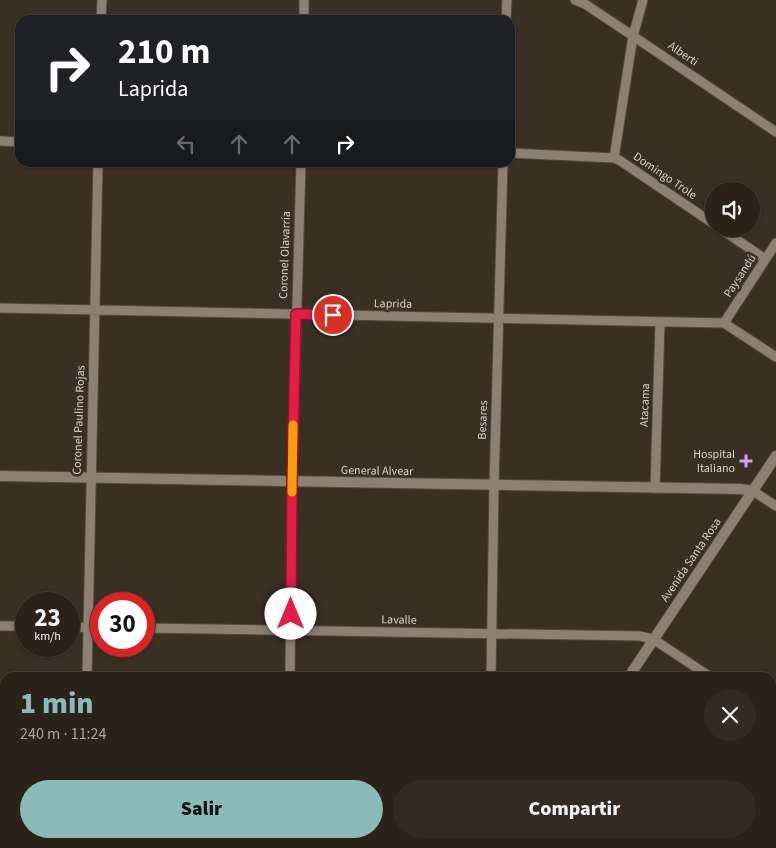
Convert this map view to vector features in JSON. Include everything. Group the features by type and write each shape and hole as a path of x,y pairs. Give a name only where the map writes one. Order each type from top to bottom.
{"street":[{"path":"101,15 102,0"},
{"path":"304,0 304,15"},
{"path":"506,15 507,0"},
{"name":"Alberti","path":"575,0 585,4 776,132"},
{"path":"614,158 633,36 643,0"},
{"path":"0,141 15,142"},
{"name":"Domingo Trole","path":"515,153 614,158 705,218"},
{"name":"Coronel Paulino Rojas","path":"87,672 98,167"},
{"name":"Coronel Olavarría","path":"290,672 292,482 301,167"},
{"name":"Besares","path":"490,672 502,167"},
{"path":"732,237 765,259"},
{"name":"Paysandú","path":"724,322 776,243"},
{"name":"Laprida","path":"0,308 724,322"},
{"name":"Atacama","path":"655,488 660,322"},
{"path":"724,322 776,357"},
{"name":"Avenida Santa Rosa","path":"632,672 776,456"},
{"name":"General Alvear","path":"0,476 740,489 753,491"},
{"path":"753,491 776,506"},
{"path":"0,626 15,626"},
{"path":"80,627 88,627"},
{"name":"Lavalle","path":"155,628 640,636 653,639"},
{"path":"653,639 703,672"}],"slow traffic":[{"path":"292,492 293,425"}],"place":[{"name":"Hospital Italiano","path":"746,461"}],"route":[{"path":"291,614 296,314 333,315"}]}
